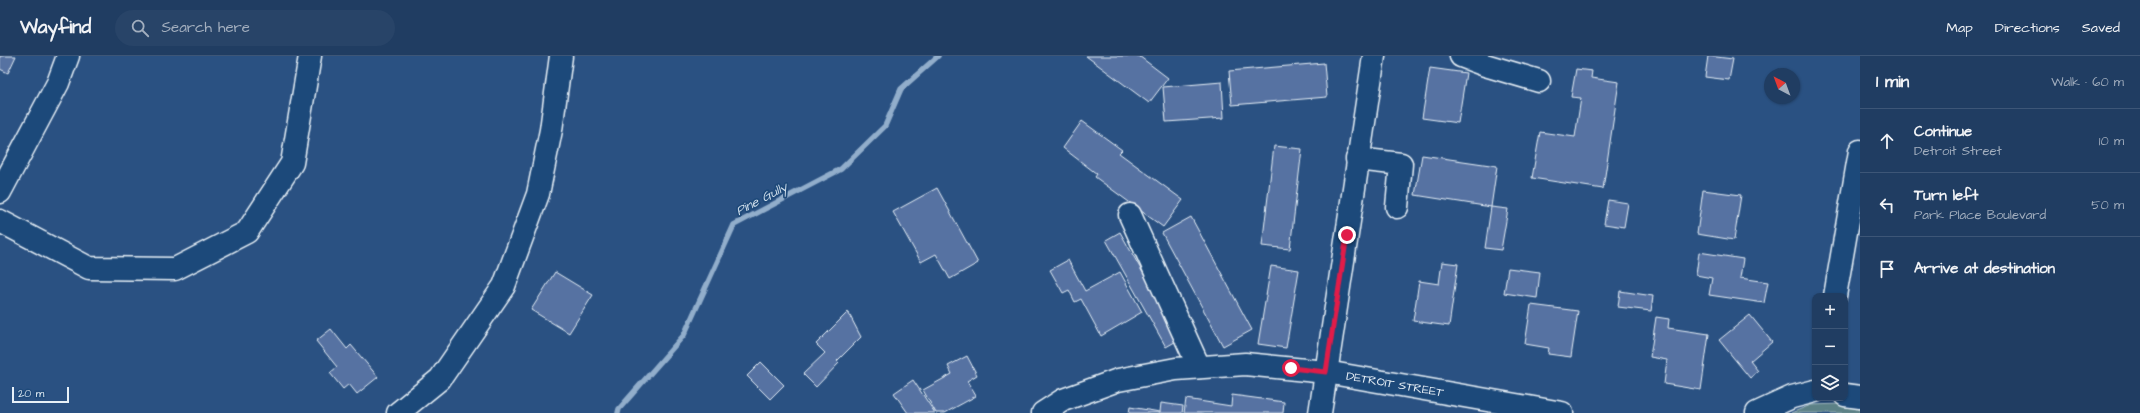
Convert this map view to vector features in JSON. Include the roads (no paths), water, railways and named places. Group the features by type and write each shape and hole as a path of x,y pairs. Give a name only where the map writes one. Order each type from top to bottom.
{"street":[{"path":"0,192 58,83 68,56"},
{"path":"0,221 89,268 175,269 247,232 292,163 310,56"},
{"path":"398,413 440,379 504,286 538,194 550,130 561,56"},
{"path":"1320,413 1374,56"},
{"path":"1461,56 1485,65 1540,81"},
{"path":"1836,293 1860,151"},
{"path":"1358,159 1401,164 1397,207"},
{"path":"1130,215 1199,367"},
{"name":"DETROIT STREET","path":"1043,413 1063,400 1118,380 1176,368 1245,364 1326,372 1562,413"},
{"path":"1757,413 1792,397 1812,393"},
{"path":"1848,395 1860,397"}],"waterway":[{"name":"Pine Gully","path":"618,413 619,409 684,335 734,225 841,169 885,126 901,89 938,56"}]}
